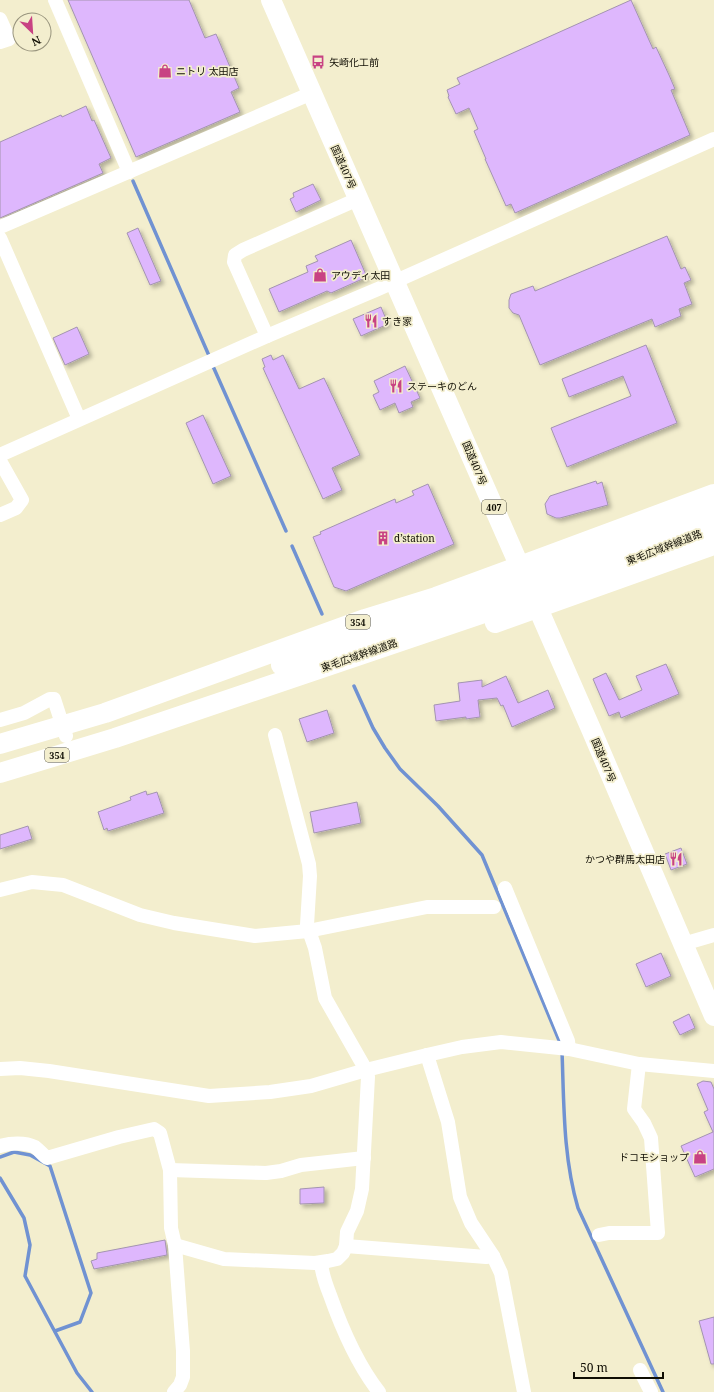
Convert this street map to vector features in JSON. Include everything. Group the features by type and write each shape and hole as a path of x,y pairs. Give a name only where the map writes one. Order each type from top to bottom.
{"highway":[{"name":"国道407号","path":"272,0 538,608 714,1016"},
{"name":"354","path":"0,744 65,731 105,713 365,619 436,596 714,494"},
{"name":"東毛広域幹線道路","path":"3,766 114,738 583,568 714,511"},
{"name":"東毛広域幹線道路","path":"583,568 714,528"},
{"name":"354","path":"3,766 43,772 139,743 538,608 714,545"},
{"name":"東毛広域幹線道路","path":"3,766 65,731 113,722 478,607"}],"street":[{"path":"55,0 129,172"},
{"path":"0,19 9,39 0,42"},
{"path":"0,227 312,93"},
{"path":"0,455 267,336 395,282 714,139"},
{"path":"267,336 234,262 235,255 243,250 358,199"},
{"path":"0,238 79,419"},
{"path":"0,461 22,500 16,508 0,515"},
{"path":"0,720 24,713 50,699 54,699 65,731"},
{"path":"175,1245 224,1259 321,1263 337,1259 343,1253 346,1246 347,1232 360,1203 368,1082 366,1070 325,998 315,948 307,925 310,876 309,864 275,735"},
{"path":"0,890 32,882 63,885 140,915 174,923 255,936 308,931 426,907 494,906"},
{"path":"505,888 568,1041 569,1049"},
{"path":"683,944 714,935"},
{"path":"0,1069 20,1068 49,1071 209,1096 270,1092 311,1086 366,1070 427,1055 462,1047 501,1042 569,1049 639,1064 714,1071"},
{"path":"427,1055 448,1122 460,1197 471,1223 493,1256 501,1273 524,1392"},
{"path":"599,1235 609,1233 658,1233 651,1138 644,1123 634,1109 639,1064"},
{"path":"0,1146 7,1144 21,1144 34,1147 47,1158 119,1137 154,1129 160,1133 170,1170 172,1228 175,1245 183,1351 183,1377 180,1385 174,1392"},
{"path":"170,1170 266,1173 281,1171 301,1165 364,1158"},
{"path":"346,1246 486,1257 493,1256"},
{"path":"321,1263 324,1277 339,1319 358,1360 371,1382 379,1392"},
{"path":"640,1370 647,1391"}],"building":[{"path":"68,0 189,0 205,38 216,34 239,88 231,92 240,112 136,157"},
{"path":"631,0 653,49 656,47 669,75 675,89 671,90 690,135 515,213 511,204 506,206 485,159 474,131 478,129 469,108 456,114 448,97 447,90 460,84 457,78"},
{"path":"86,106 111,158 99,164 103,173 0,218 0,142 61,115 62,117"},
{"path":"313,184 321,200 296,212 290,199 294,197 293,193"},
{"path":"138,228 161,281 150,285 127,233"},
{"path":"667,236 681,269 685,267 691,280 684,283 692,304 679,309 681,316 655,327 652,319 540,365 519,315 513,313 509,308 511,294 533,286 535,291"},
{"path":"351,240 367,277 331,293 327,291 279,312 269,289 308,272 306,266 318,261 315,256"},
{"name":"すき家","path":"381,307 388,324 361,336 353,319"},
{"path":"77,327 89,354 65,365 53,338"},
{"path":"646,345 677,423 567,467 551,428 631,396 623,376 569,397 562,379"},
{"path":"271,355 273,360 283,355 299,389 324,378 360,455 332,468 342,490 323,499 263,368 265,367 262,359"},
{"name":"ステーキのどん","path":"405,366 420,398 411,402 413,407 399,413 395,403 380,410 373,395 379,392 374,381"},
{"path":"203,415 231,476 213,484 186,423"},
{"path":"596,481 597,484 602,482 608,505 560,518 547,514 545,504 550,496"},
{"name":"d’station","path":"428,484 454,544 346,591 334,587 313,537 321,534 320,532 395,499 396,503 414,495 412,491"},
{"path":"666,664 679,694 621,718 619,712 609,716 593,679 606,673 619,700 642,690 636,676"},
{"path":"506,676 518,703 548,690 555,708 512,727 503,705 501,706 497,698 478,700 480,717 466,719 466,717 436,721 434,705 460,701 458,683 482,680 482,687"},
{"path":"327,710 334,733 307,742 299,719"},
{"path":"146,791 147,795 157,792 164,813 108,831 107,828 104,830 98,812 131,800 130,797"},
{"path":"357,802 361,823 314,833 310,812"},
{"path":"28,826 32,839 0,849 0,835"},
{"name":"かつや群馬太田店","path":"681,848 687,864 671,870 665,854"},
{"path":"661,953 671,976 646,987 636,964"},
{"path":"689,1014 695,1028 680,1035 673,1022"},
{"name":"ドコモショップ","path":"703,1081 711,1082 714,1089 714,1169 695,1177 681,1146 713,1132 704,1112 708,1110 697,1084"},
{"path":"324,1187 324,1203 300,1204 300,1189"},
{"path":"165,1240 167,1255 94,1269 91,1261 97,1259 97,1253"},
{"path":"714,1317 714,1364 711,1364 699,1321"}],"waterway":[{"path":"133,181 210,358"},
{"path":"212,364 286,531"},
{"path":"292,546 322,614"},
{"path":"354,686 373,728 400,769 438,806 482,855 561,1045"},
{"path":"562,1051 567,1150 569,1169 578,1208 663,1392"},
{"path":"0,1157 14,1152 30,1155 50,1166 91,1293 80,1322 55,1331"},
{"path":"0,1178 24,1218 30,1245 25,1276 77,1373 92,1392"}],"place":[{"name":"矢崎化工前","path":"318,62"},
{"name":"ニトリ 太田店","path":"165,71"},
{"name":"アウディ太田","path":"320,275"},
{"name":"すき家","path":"371,321"},
{"name":"ステーキのどん","path":"396,386"},
{"name":"d’station","path":"383,538"},
{"name":"かつや群馬太田店","path":"676,859"},
{"name":"ドコモショップ","path":"700,1157"}]}
